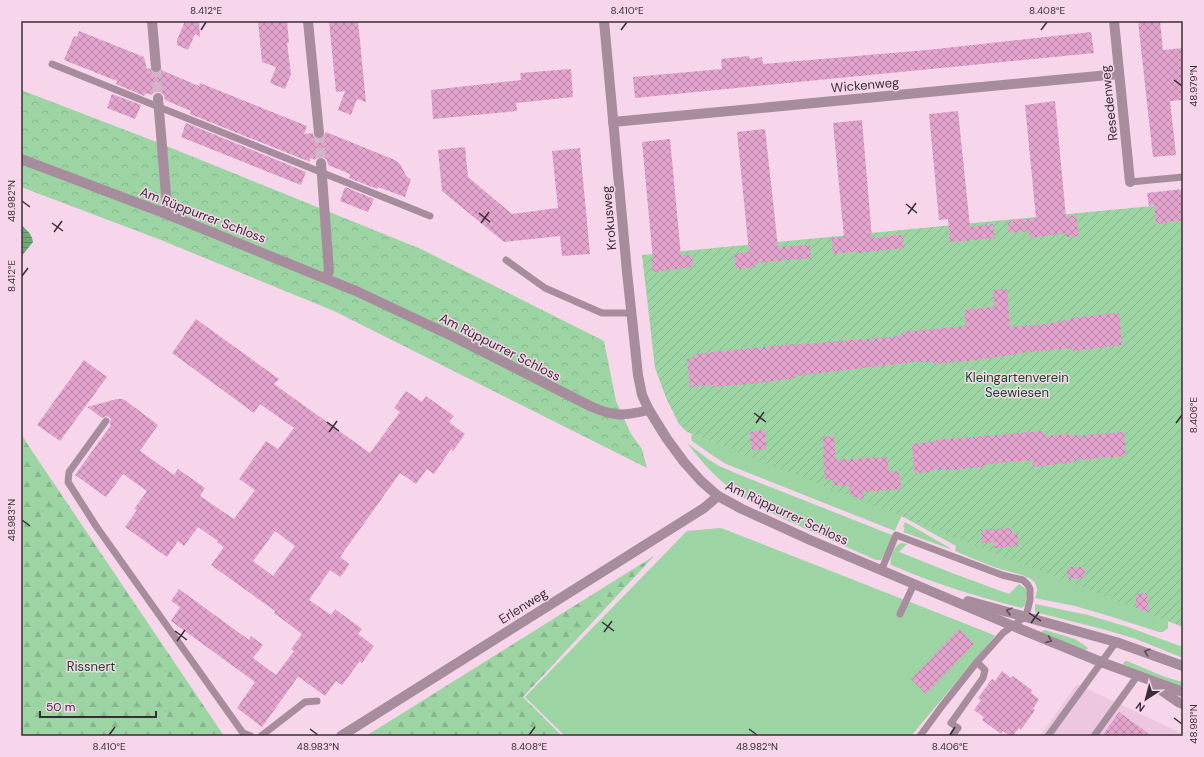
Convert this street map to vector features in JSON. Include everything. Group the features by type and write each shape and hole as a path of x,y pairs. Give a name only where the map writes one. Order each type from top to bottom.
{"street":[{"path":"152,21 156,67"},
{"path":"308,21 319,133"},
{"name":"Krokusweg","path":"604,21 630,313 638,375 642,395 649,410"},
{"name":"Resedenweg","path":"1114,21 1130,182"},
{"name":"Wickenweg","path":"613,122 1119,74"},
{"path":"159,103 167,207 164,213"},
{"name":"Am Rüppurrer Schloss","path":"21,159 164,213 356,291 447,334 606,413 620,415 649,410 667,439 684,462 701,481 718,496 742,509 769,522 1013,626 1102,662 1183,692"},
{"path":"321,168 329,271 326,278"},
{"name":"Erlenweg","path":"341,736 704,508 718,496"},
{"name":"Am Rüppurrer Schloss","path":"933,592 1026,616 1116,642 1183,666"},
{"name":"Am Rüppurrer Schloss","path":"1138,675 1183,704"}],"lane":[{"path":"52,64 159,103 321,168 430,216"},
{"path":"1130,182 1183,177"},
{"path":"506,260 546,288 602,313 630,313"},
{"path":"106,421 69,472 68,482 96,526 243,733 251,736"},
{"path":"881,570 896,535 1002,575 1023,580 1028,585 1030,590 1030,600 1026,616 1003,633 977,662 920,736"},
{"path":"900,614 914,584"},
{"path":"1048,736 1116,642"},
{"path":"952,736 958,728 951,723 983,678 986,670 977,662"},
{"path":"1094,736 1138,675"},
{"path":"262,736 305,702 317,701"}],"shaded area":[{"path":"21,225 30,234 33,242 21,257"},
{"path":"1077,684 1183,734 1183,736 1040,736"}],"green space":[{"path":"21,90 154,141 421,249 604,341 616,401 631,434 642,449 647,468 334,311 161,240 21,187"},
{"name":"Kleingartenverein Seewiesen","path":"1183,203 1183,627 687,432 679,424 667,400 655,368 642,255"},
{"name":"Rissnert","path":"21,433 26,442 224,736 21,736"},
{"path":"692,434 902,515 895,531 726,464 692,441"},
{"path":"687,443 719,466 892,535 893,537 883,557 881,560 876,560 765,510 741,496 719,479 702,462"},
{"path":"906,517 1168,621 1168,628 1163,632 1159,632 1075,606 1035,598 1037,587 1028,577 992,566 955,551 956,546 907,519"},
{"path":"905,522 950,548 950,549 903,532"},
{"path":"721,528 995,636 911,736 565,736 525,697 687,531"},
{"path":"898,544 907,544 899,552 1009,594 1019,584 1026,589 1027,594 1025,605 1022,608 988,599 939,584 891,565 893,552"},
{"path":"654,556 523,697 562,736 366,736"},
{"path":"1035,604 1088,615 1128,627 1183,647 1183,658 1136,639 1035,612"},
{"path":"1045,630 1075,639 1088,649 1085,650 1045,635 1042,631"},
{"path":"1125,661 1165,677 1183,682 1183,687 1124,665 1123,664"}],"building":[{"path":"185,21 199,21 200,37 195,34 188,50 177,45 177,40"},
{"path":"258,21 287,21 289,43 287,43 291,74 285,89 270,83 276,67 262,62"},
{"path":"329,21 358,21 366,102 357,99 351,115 338,110 345,91 336,92"},
{"path":"1138,21 1160,21 1163,50 1183,48 1183,100 1170,101 1176,155 1153,157"},
{"path":"79,31 144,57 147,69 150,68 154,73 161,70 199,86 200,83 307,126 304,134 313,133 314,137 317,139 323,138 326,132 395,160 400,164 407,177 411,179 405,197 378,187 377,189 349,178 350,174 328,165 327,160 323,157 318,157 315,160 310,158 310,162 190,114 191,111 165,100 164,95 160,92 155,92 152,95 146,93 144,96 116,84 117,81 64,60 74,36 77,37"},
{"path":"1091,32 1094,53 635,98 633,77 722,69 721,59 749,56 750,59 762,57 763,64 927,50"},
{"path":"571,69 573,97 516,103 517,111 433,119 431,90 521,80 520,73"},
{"path":"112,94 141,105 135,119 107,108"},
{"path":"1055,101 1066,217 1076,215 1079,236 1066,237 1066,233 1030,238 1029,231 1009,233 1008,221 1036,218 1025,105"},
{"path":"958,111 970,227 993,224 995,238 950,242 948,219 939,220 929,114"},
{"path":"862,120 872,238 903,235 904,248 833,254 832,238 844,237 833,123"},
{"path":"186,123 306,172 301,185 181,137"},
{"path":"765,129 778,247 810,245 811,258 755,263 756,267 736,269 734,254 749,252 737,132"},
{"path":"670,139 681,256 692,255 693,267 653,272 642,142"},
{"path":"465,147 468,177 512,214 558,208 552,151 580,148 590,254 562,256 560,236 504,242 442,191 438,150"},
{"path":"345,187 374,199 368,212 340,201"},
{"path":"1183,189 1183,220 1156,224 1154,205 1149,206 1147,193"},
{"path":"1007,289 1010,327 1045,324 1072,318 1117,313 1119,314 1122,345 1073,351 1073,348 1029,352 978,360 933,364 932,362 914,362 795,376 796,378 758,383 714,387 714,385 690,387 687,359 695,358 694,354 793,344 902,336 902,332 966,326 964,310 994,307 993,290"},
{"path":"196,319 279,379 274,384 370,453 400,412 394,408 406,391 422,402 426,396 454,416 449,422 465,434 453,451 451,449 434,474 427,469 416,484 400,473 340,557 349,564 345,571 340,577 330,570 309,600 331,615 335,609 362,629 358,634 374,646 362,663 360,661 342,685 336,681 325,696 299,677 297,678 262,727 237,708 255,682 171,621 180,607 171,601 179,589 249,640 251,636 263,645 253,658 276,675 294,651 291,649 302,634 274,613 275,611 211,565 224,547 198,527 184,546 178,541 167,557 125,527 137,510 134,509 147,491 123,474 106,497 75,475 111,425 111,419 109,417 106,416 102,418 87,407 122,399 158,425 140,451 174,475 178,469 205,488 200,496 234,519 255,490 239,479 266,441 278,449 294,428 260,404 254,413 172,353","holes":["275,531 295,546 273,576 253,561"]},
{"path":"84,360 107,377 60,441 37,425"},
{"path":"765,430 766,449 752,450 750,432"},
{"path":"1044,431 1044,436 1069,434 1069,436 1124,432 1126,456 1076,460 1076,462 1033,467 1032,460 985,464 985,467 961,470 932,470 932,472 914,473 912,444 936,440"},
{"path":"834,436 836,460 887,457 889,472 899,471 901,489 863,492 864,500 850,495 849,486 833,485 833,480 825,480 823,437"},
{"path":"1012,528 1012,534 1018,534 1018,546 994,548 994,542 982,543 981,530"},
{"path":"1067,567 1084,567 1085,578 1068,579"},
{"path":"1147,593 1149,612 1136,608 1136,594"},
{"path":"959,629 974,644 926,694 911,679"},
{"path":"1002,671 1011,678 1013,676 1032,690 1031,693 1039,699 1033,709 1035,710 1021,730 1019,728 1013,736 1010,736 1003,731 1001,734 982,720 984,717 974,710 981,700 978,698 992,679 995,681"},
{"path":"1119,712 1152,736 1102,736"}],"tunnel":[{"path":"156,67 158,98"},
{"path":"319,133 321,163"}]}
